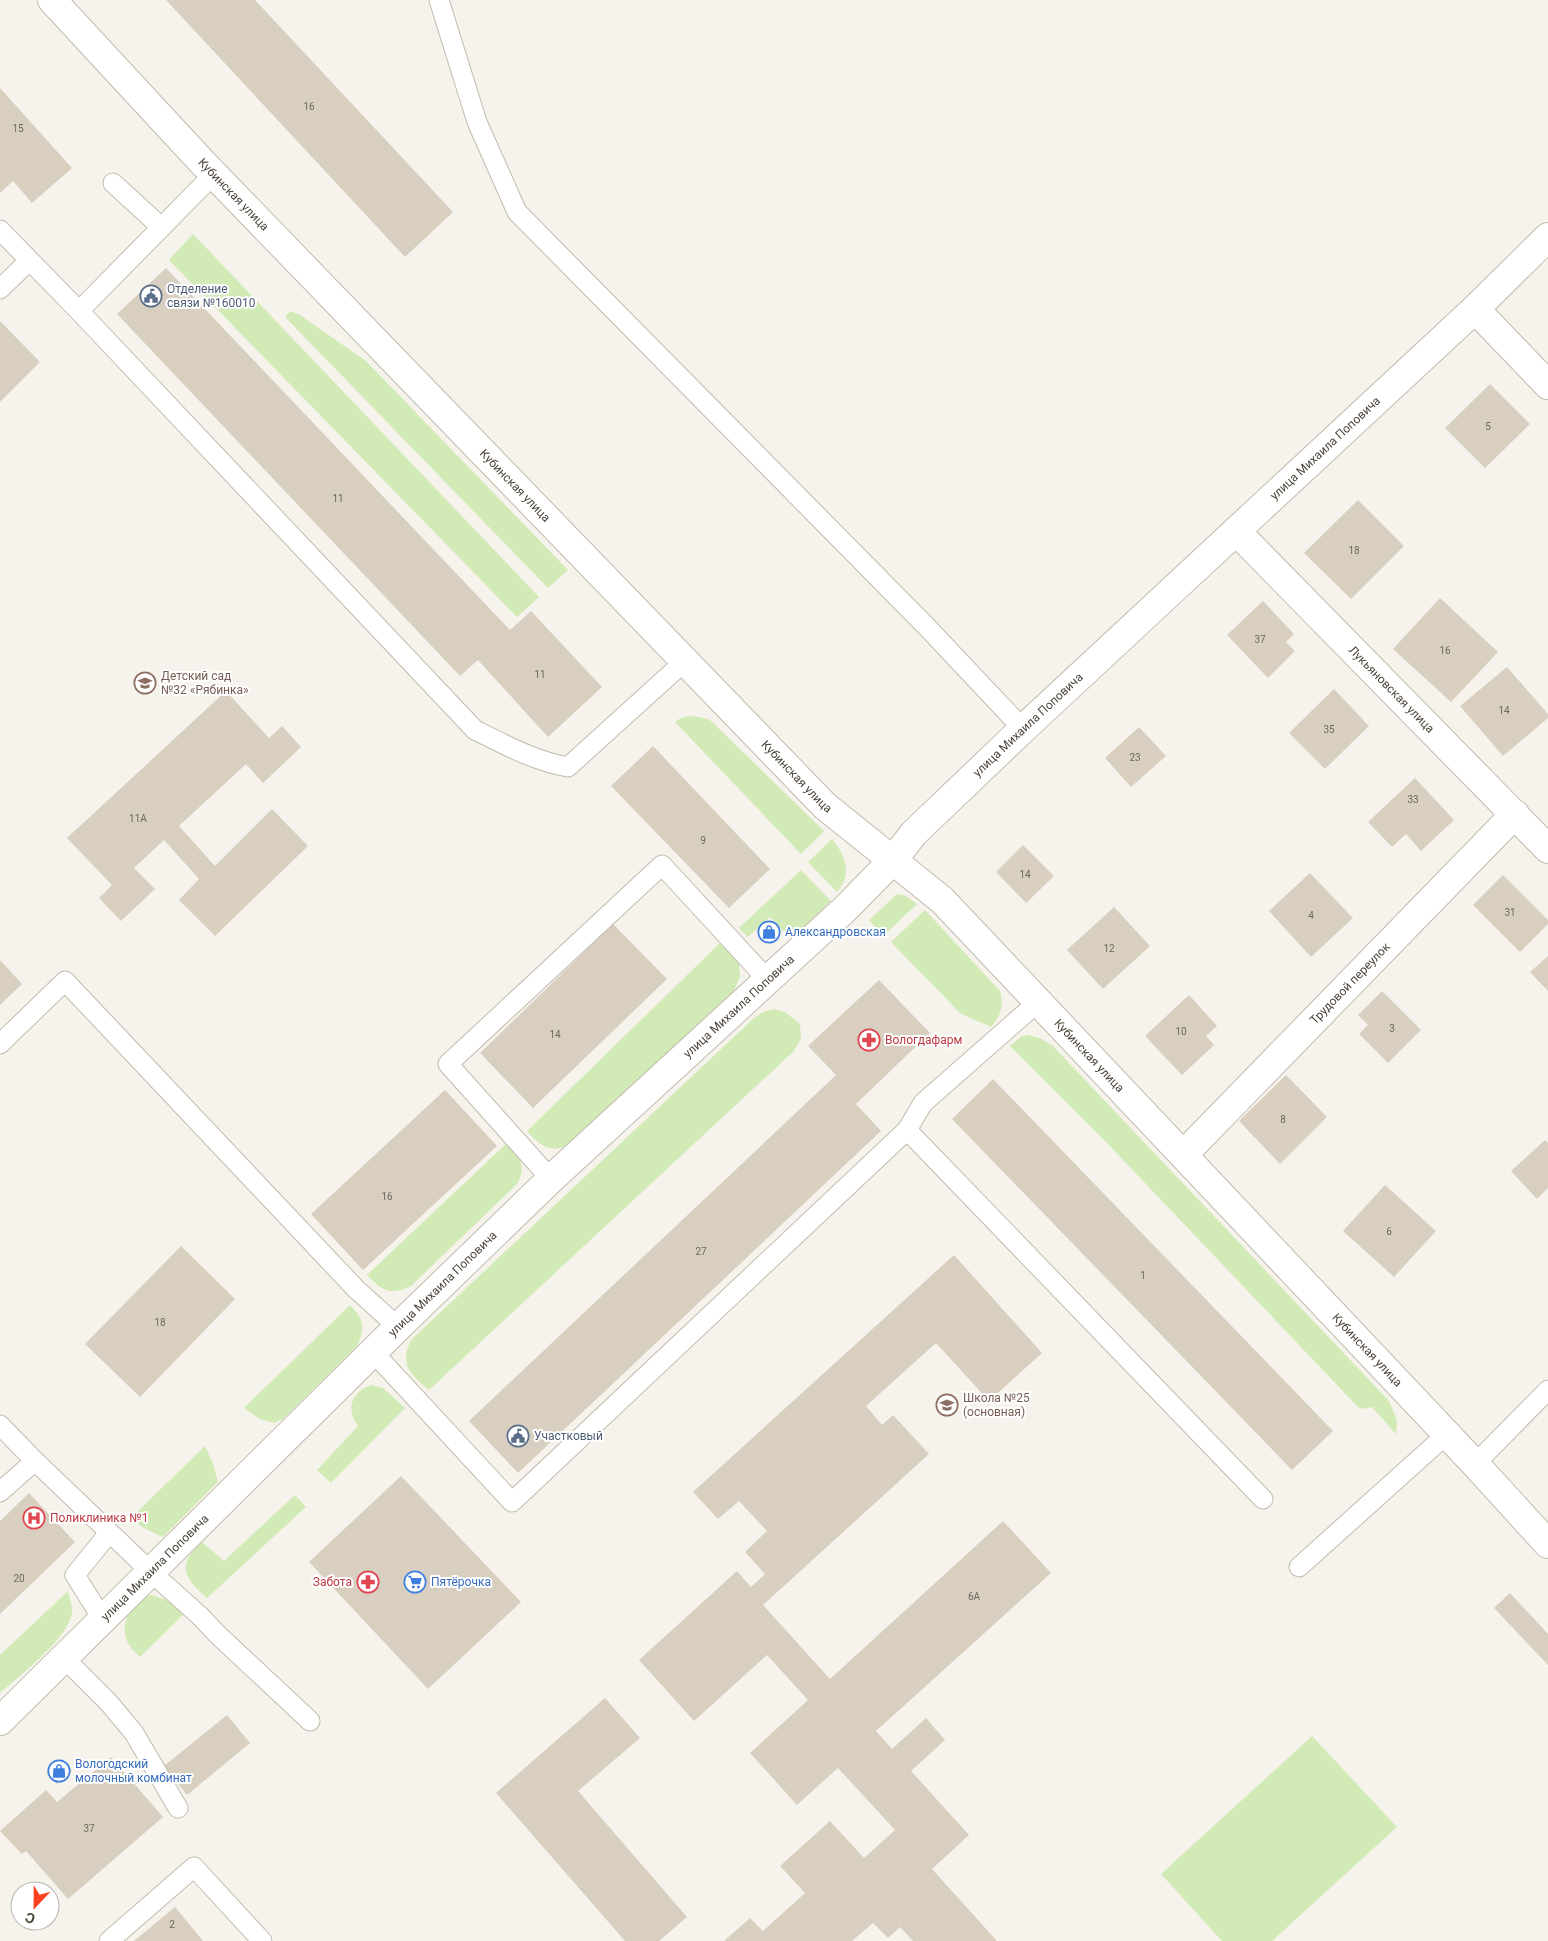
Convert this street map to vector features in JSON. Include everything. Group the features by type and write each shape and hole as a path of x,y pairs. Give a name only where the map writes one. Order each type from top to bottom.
{"street":[{"name":"Кубинская улица","path":"52,0 214,174 825,806 942,900 1184,1154 1548,1544"},
{"name":"улица Михаила Поповича","path":"0,1721 398,1327 551,1179 845,909 893,860 914,833 1475,308 1548,237"},
{"path":"1475,308 1548,385"},
{"name":"Лукьяновская улица","path":"1236,531 1548,849"},
{"name":"Трудовой переулок","path":"1184,1154 1515,814"}],"lane":[{"path":"439,0 477,122 518,212 925,625 1022,730"},
{"path":"79,311 214,174"},
{"path":"114,183 161,227"},
{"path":"0,230 475,730 519,752 555,765 568,767 685,661"},
{"path":"0,289 29,261"},
{"path":"551,1179 448,1064 662,865 767,979"},
{"path":"0,1044 65,981 356,1289 398,1327"},
{"path":"373,1352 512,1502 907,1130 923,1103 1038,1002"},
{"path":"907,1130 1263,1499"},
{"path":"1475,1464 1548,1390"},
{"path":"0,1425 109,1533 200,1616 310,1721"},
{"path":"1299,1567 1447,1434"},
{"path":"0,1492 35,1461"},
{"path":"103,1620 75,1575 109,1533"},
{"path":"64,1658 109,1703 134,1733 178,1808"},
{"path":"109,1941 194,1867 262,1941"}],"green space":[{"path":"193,234 539,597 517,617 169,260"},
{"path":"290,311 300,315 366,361 568,570 548,588 285,317"},
{"path":"689,716 710,720 824,831 801,854 675,722"},
{"path":"832,839 844,858 846,872 845,879 837,892 808,862"},
{"path":"801,870 831,901 791,939 770,917 748,937 739,928"},
{"path":"897,894 906,896 917,904 883,936 869,920"},
{"path":"925,910 1000,991 1001,1010 991,1027 961,1014 891,942"},
{"path":"720,943 739,963 740,977 734,991 578,1139 556,1149 539,1143 527,1131"},
{"path":"774,1009 785,1012 800,1024 801,1038 794,1051 429,1390 416,1379 408,1368 406,1361 408,1347 412,1339 753,1019 763,1012"},
{"path":"1028,1035 1040,1038 1053,1046 1389,1401 1397,1420 1396,1434 1372,1407 1362,1409 1358,1407 1105,1141 1010,1046 1022,1036"},
{"path":"508,1142 521,1162 522,1173 517,1184 411,1286 397,1291 387,1290 367,1275"},
{"path":"350,1305 362,1324 362,1334 357,1346 283,1419 274,1423 260,1419 244,1408"},
{"path":"371,1385 383,1388 405,1408 331,1483 317,1470 358,1426 352,1414 352,1402 358,1393"},
{"path":"205,1446 218,1482 163,1537 142,1527 132,1517"},
{"path":"295,1495 306,1507 207,1598 199,1591 188,1578 186,1565 194,1550 202,1542 224,1561"},
{"path":"68,1591 72,1610 70,1620 64,1631 43,1655 0,1693 0,1655"},
{"path":"151,1595 170,1601 186,1612 140,1657 127,1641 125,1624 134,1606"},
{"path":"1312,1736 1397,1827 1272,1941 1222,1941 1161,1874"}],"building":[{"path":"166,0 255,0 453,212 405,257"},
{"path":"0,88 72,168 32,203 13,181 0,193"},
{"path":"166,268 510,630 531,611 602,687 548,737 478,660 460,676 117,314"},
{"path":"0,321 40,362 0,402"},
{"path":"1490,384 1530,424 1485,468 1445,428"},
{"path":"1358,500 1404,546 1351,599 1304,553"},
{"path":"1440,598 1498,652 1451,702 1393,649"},
{"path":"1263,601 1294,634 1286,642 1295,651 1268,678 1227,635"},
{"path":"1507,667 1548,714 1548,718 1503,756 1460,706"},
{"path":"1334,689 1369,726 1325,769 1289,733"},
{"path":"226,691 269,738 282,726 301,747 263,783 246,764 179,826 215,866 272,809 308,846 215,936 179,900 199,879 164,840 134,868 155,889 121,921 99,898 112,885 67,838"},
{"path":"1139,727 1166,756 1131,787 1105,758"},
{"path":"653,746 770,869 729,908 611,786"},
{"path":"1415,778 1454,820 1421,851 1406,834 1392,847 1368,822"},
{"path":"1023,845 1054,876 1026,903 996,872"},
{"path":"1310,873 1353,918 1311,957 1269,911"},
{"path":"1503,875 1548,920 1548,924 1520,952 1473,905"},
{"path":"1114,907 1150,946 1103,989 1067,950"},
{"path":"613,924 667,979 533,1108 480,1053"},
{"name":"Александровская","path":"766,924 772,924 776,931 772,938 766,938 762,934 762,928"},
{"path":"1548,956 1548,991 1530,972"},
{"path":"0,960 22,984 0,1005"},
{"path":"879,980 930,1033 856,1104 881,1131 518,1473 469,1421 836,1075 808,1046"},
{"path":"1382,991 1421,1030 1388,1063 1359,1034 1368,1025 1358,1015"},
{"path":"1189,995 1217,1026 1206,1036 1214,1045 1182,1075 1145,1036"},
{"path":"1286,1075 1327,1117 1280,1164 1239,1121"},
{"path":"993,1079 1333,1431 1292,1470 952,1119"},
{"path":"445,1090 497,1146 363,1270 311,1214"},
{"path":"1545,1140 1548,1143 1548,1188 1537,1199 1511,1171"},
{"path":"1385,1185 1436,1231 1394,1277 1343,1231"},
{"path":"181,1246 235,1299 140,1397 85,1344"},
{"path":"954,1255 1042,1353 989,1401 936,1343 866,1406 882,1425 893,1415 929,1454 763,1605 830,1679 1003,1521 1051,1573 876,1731 892,1749 926,1718 945,1740 911,1771 969,1835 932,1869 997,1941 913,1941 900,1927 888,1938 873,1923 852,1941 724,1941 750,1918 763,1931 805,1893 780,1866 830,1821 864,1858 895,1830 838,1768 797,1805 750,1753 808,1700 767,1655 694,1721 639,1660 737,1571 751,1587 765,1574 745,1552 767,1531 739,1501 718,1519 693,1492"},
{"name":"Пятёрочка","path":"401,1476 521,1602 428,1689 309,1562"},
{"path":"29,1493 75,1542 0,1614 0,1521"},
{"path":"1510,1593 1548,1634 1548,1665 1494,1608"},
{"path":"605,1698 640,1738 578,1791 687,1917 659,1941 625,1941 496,1793"},
{"path":"227,1715 250,1743 187,1795 164,1766"},
{"path":"111,1757 163,1817 68,1899 60,1890 60,1881 52,1881 26,1851 22,1854 0,1831 46,1790 57,1802"},
{"name":"Вологодский молочный комбинат","path":"62,1759 72,1770 57,1784 46,1773"},
{"path":"175,1907 203,1941 134,1941"}],"place":[{"name":"Отделение связи №160010","path":"151,296"},
{"name":"Детский сад №32 «Рябинка»","path":"145,683"},
{"name":"Александровская","path":"769,932"},
{"name":"Вологдафарм","path":"869,1040"},
{"name":"Школа №25 (основная)","path":"947,1405"},
{"name":"Участковый","path":"518,1436"},
{"name":"Поликлиника №1","path":"34,1518"},
{"name":"Забота","path":"368,1582"},
{"name":"Пятёрочка","path":"415,1582"},
{"name":"Вологодский молочный комбинат","path":"59,1771"}]}
